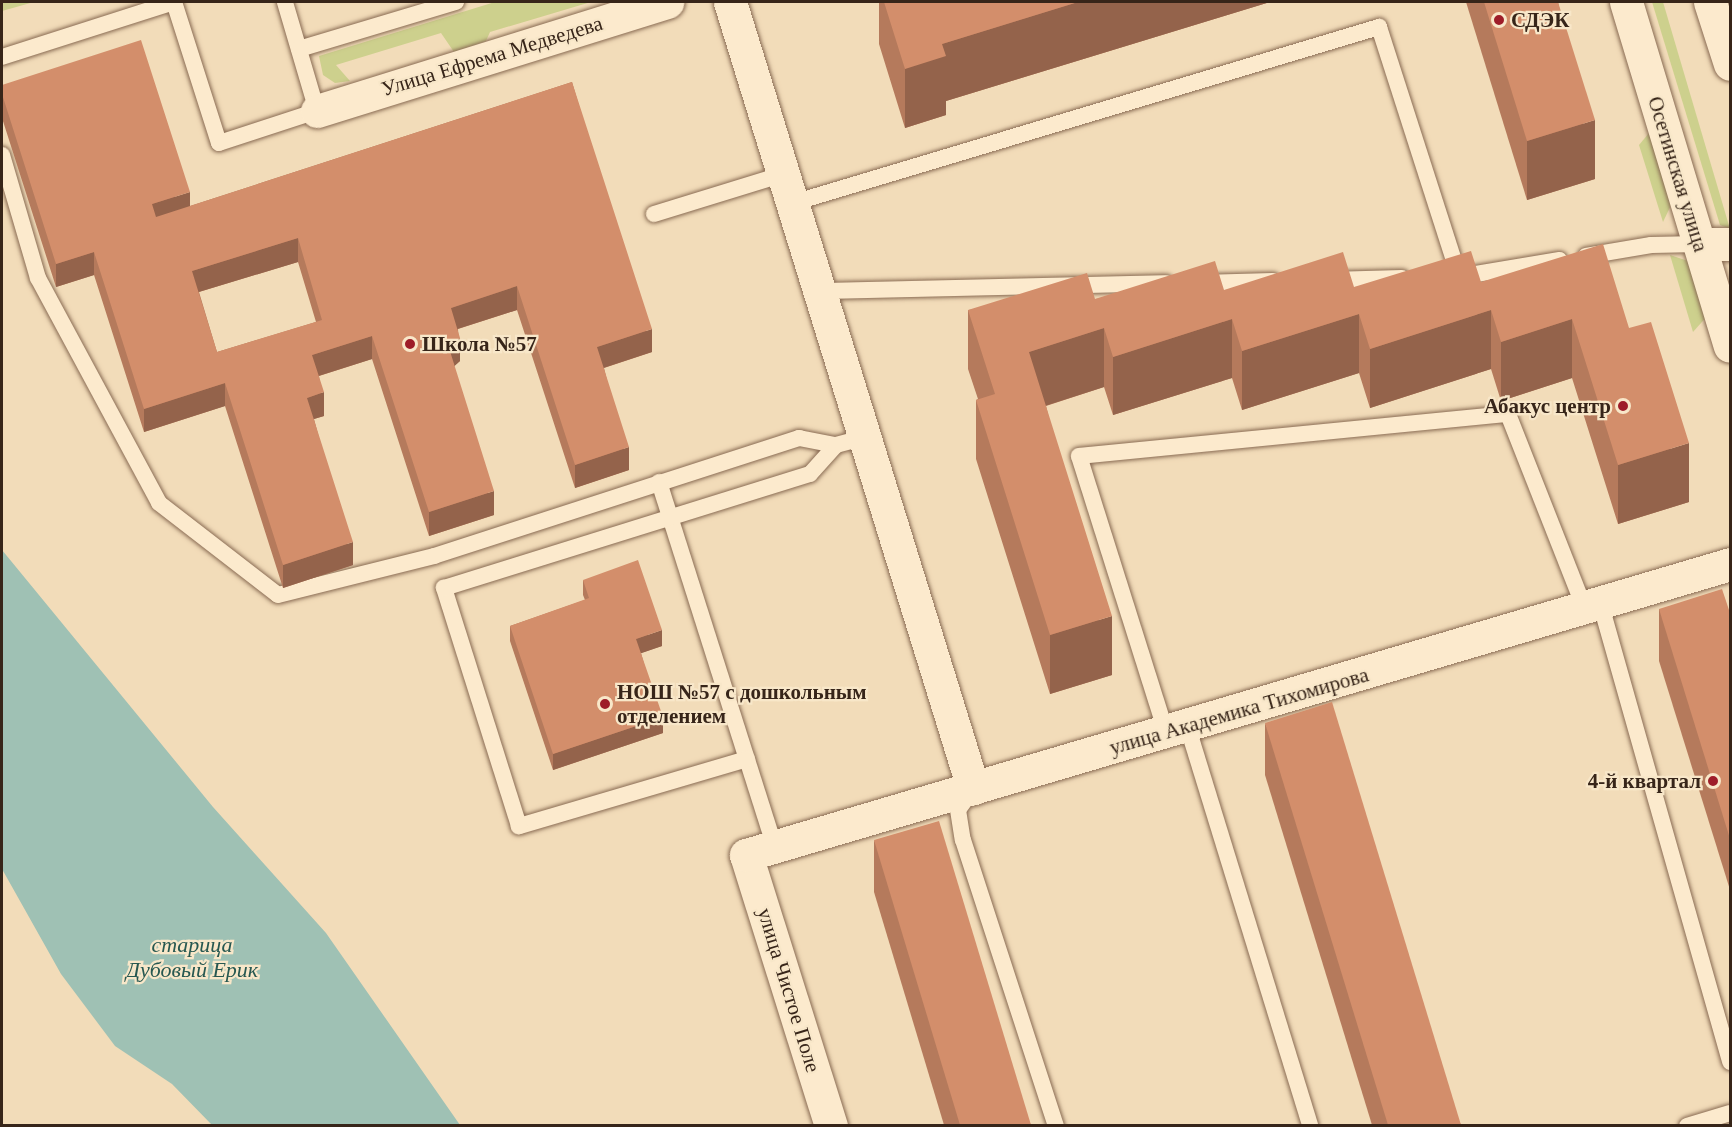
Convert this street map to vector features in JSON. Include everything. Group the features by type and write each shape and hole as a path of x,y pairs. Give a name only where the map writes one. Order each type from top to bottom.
{"street":[{"name":"Улица Ефрема Медведева","path":"317,111 667,2"},
{"path":"730,2 822,291 851,441 973,788"},
{"name":"Осетинская улица","path":"1626,2 1731,346"},
{"path":"1710,2 1731,64"},
{"path":"1699,244 1731,244"},
{"name":"улица Академика Тихомирова","path":"761,851 1731,564"},
{"name":"улица Чистое Поле","path":"761,851 831,1125"}],"lane":[{"path":"2,57 174,2 219,142 317,111 285,2"},
{"path":"299,49 456,2"},
{"path":"654,214 789,189 1379,27 1460,277"},
{"path":"2,155 38,278 159,503 278,595 434,556 800,438 851,441"},
{"path":"1318,280 1460,277 1651,245 1699,244"},
{"path":"822,291 1294,280"},
{"path":"1310,1125 1176,728 1079,456 1508,414 1592,605 1731,1062"},
{"path":"747,759 519,826 444,588 810,474 851,441"},
{"path":"659,482 747,759 761,851"},
{"path":"973,788 958,810 963,840 1056,1125"},
{"path":"1687,1125 1731,1113"}],"green space":[{"path":"2,2 34,2 2,11"},
{"path":"495,2 591,2 490,32 486,41 454,52 441,33 336,65 350,81 335,83 323,75 319,56"},
{"path":"1652,2 1663,2 1730,229 1720,225"},
{"path":"1654,127 1673,201 1663,222 1639,145"},
{"path":"1670,255 1688,261 1709,314 1693,332"}],"water":[{"name":"старица Дубовый Ерик","path":"2,550 213,807 326,933 460,1125 212,1125 172,1084 115,1046 61,974 2,869"}],"building":[{"path":"884,2 1078,2 942,44 946,56 905,69"},
{"path":"1484,2 1558,2 1595,120 1527,141"},
{"path":"141,40 190,192 152,204 156,217 572,82 652,329 597,347 629,447 575,465 517,286 451,308 460,338 449,348 494,491 429,512 372,336 312,355 324,392 307,398 353,542 283,565 225,383 144,409 94,252 56,264 2,94 2,85","holes":["298,238 322,320 217,352 192,271"]},
{"path":"1603,244 1629,328 1651,322 1689,443 1618,465 1572,319 1501,342 1491,310 1370,349 1359,314 1242,351 1232,319 1113,357 1104,328 1029,352 1112,616 1050,635 976,400 995,394 968,310 1087,273 1095,299 1215,261 1224,290 1343,252 1354,287 1471,251 1481,282"},
{"path":"638,560 662,630 636,639 663,717 553,754 510,626 589,598 583,580"},
{"name":"4-й квартал","path":"1722,589 1731,616 1731,842 1659,609"},
{"path":"1332,702 1461,1125 1388,1125 1265,723"},
{"path":"939,821 1031,1125 960,1125 874,840"}],"place":[{"name":"СДЭК","path":"1499,20"},
{"name":"Школа №57","path":"410,344"},
{"name":"Абакус центр","path":"1623,406"},
{"name":"НОШ №57 с дошкольным отделением","path":"605,704"},
{"name":"4-й квартал","path":"1713,781"}]}
